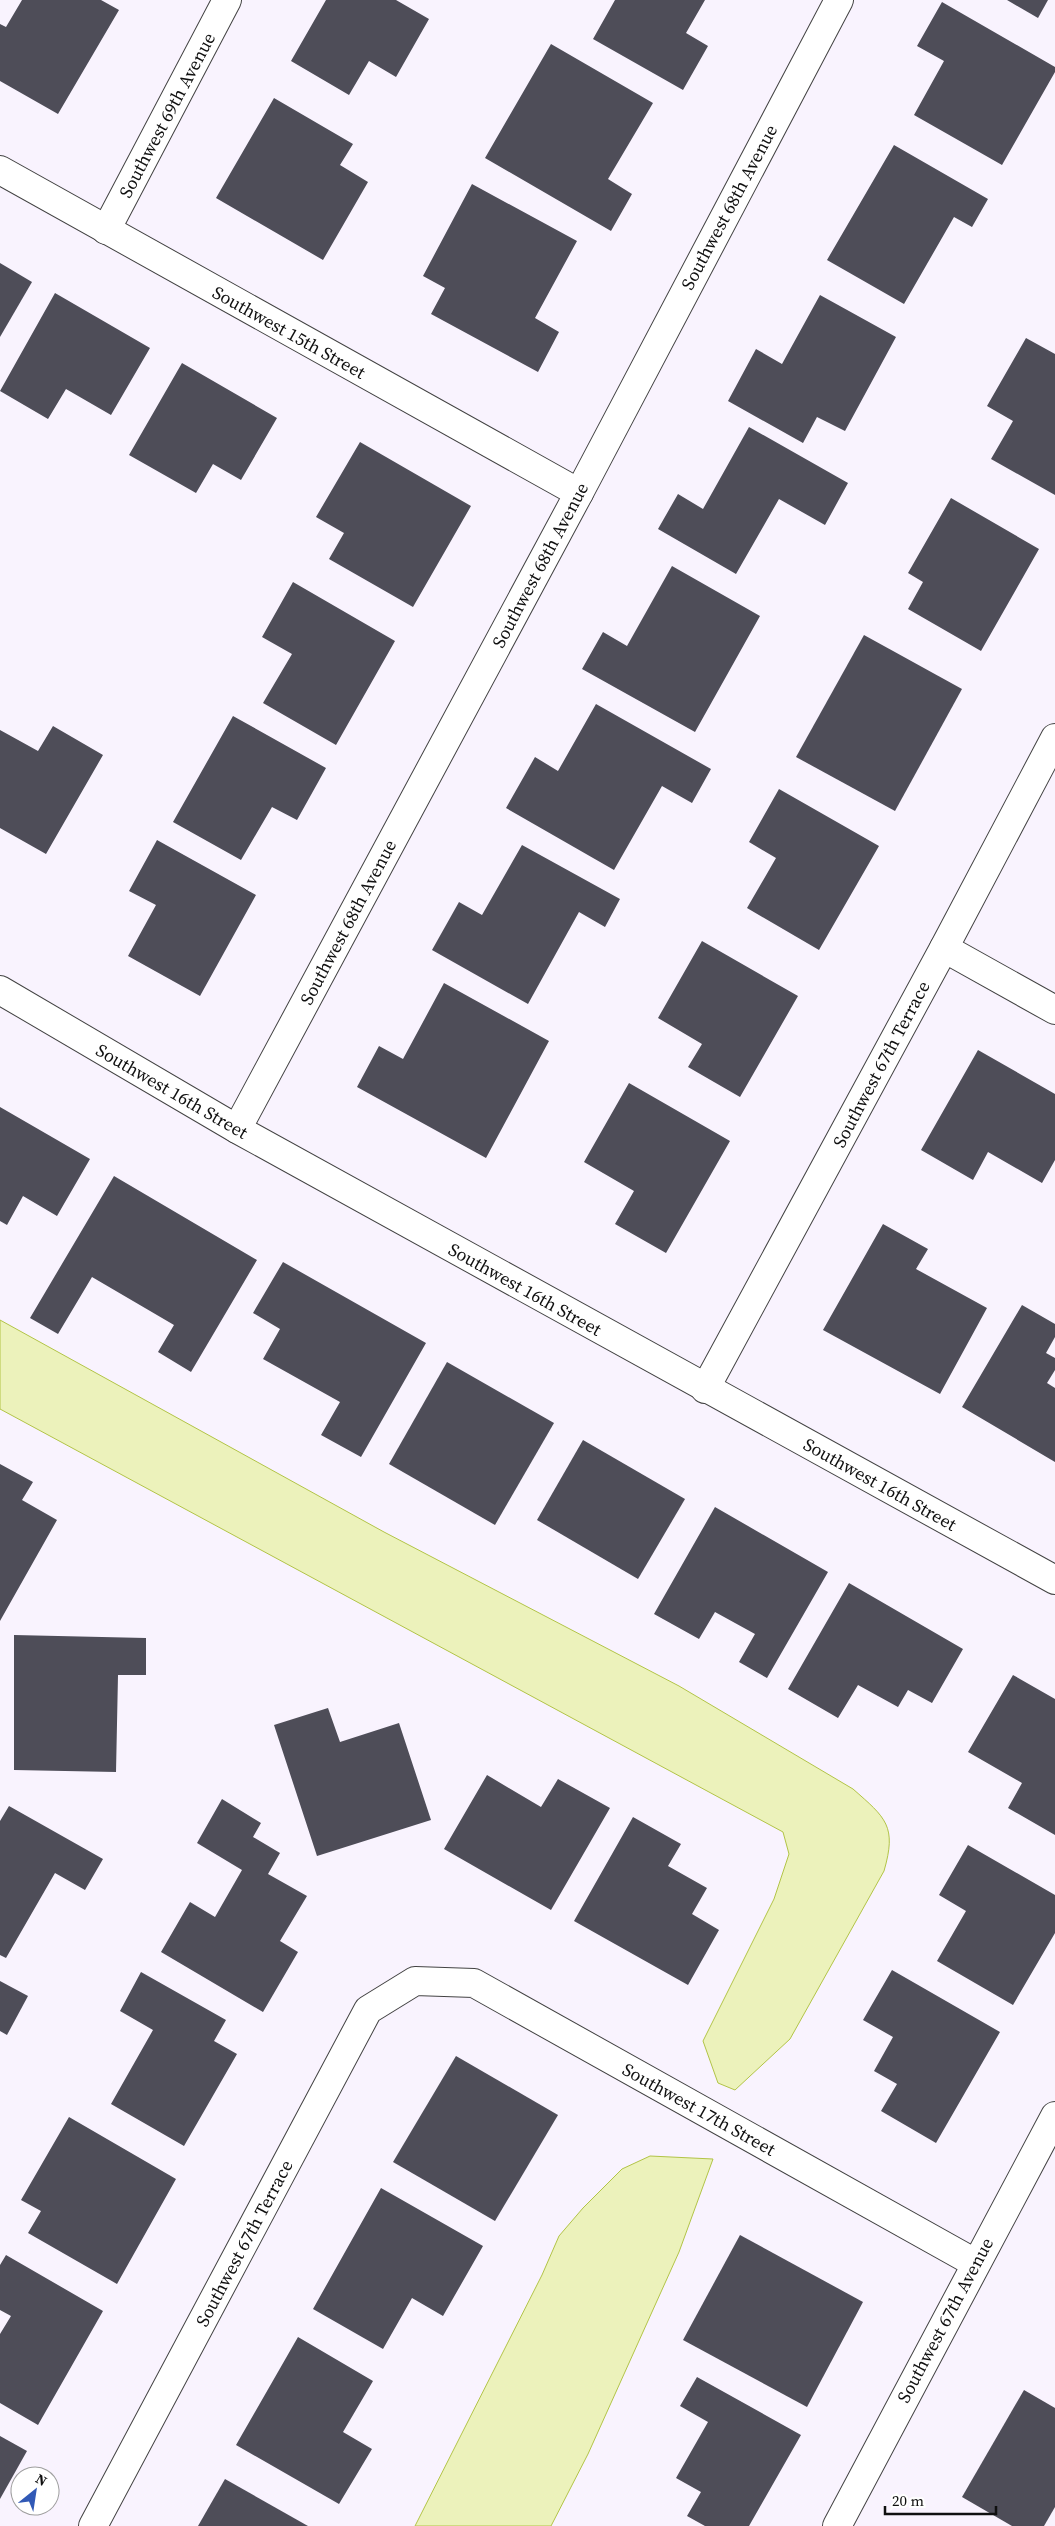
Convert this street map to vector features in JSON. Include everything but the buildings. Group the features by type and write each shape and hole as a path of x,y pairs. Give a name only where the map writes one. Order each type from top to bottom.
{"street":[{"name":"Southwest 69th Avenue","path":"106,230 227,0"},
{"name":"Southwest 68th Avenue","path":"237,1129 579,493 839,0"},
{"name":"Southwest 15th Street","path":"0,170 579,493"},
{"name":"Southwest 67th Terrace","path":"706,1389 1055,738"},
{"path":"944,948 1055,1010"},
{"name":"Southwest 16th Street","path":"0,990 237,1129 1055,1580"},
{"name":"Southwest 67th Terrace","path":"93,2526 368,2010 415,1981"},
{"name":"Southwest 17th Street","path":"415,1981 474,1983 975,2263"},
{"name":"Southwest 67th Avenue","path":"837,2526 975,2263 1055,2116"}],"shaded area":[{"path":"0,1320 384,1532 679,1686 853,1789 874,1808 886,1824 889,1833 888,1856 884,1871 790,2039 735,2090 718,2083 703,2041 774,1899 789,1854 783,1832 0,1409"},
{"path":"650,2156 713,2159 679,2252 588,2454 551,2526 415,2526 542,2275 559,2236 583,2208 622,2169"}]}
